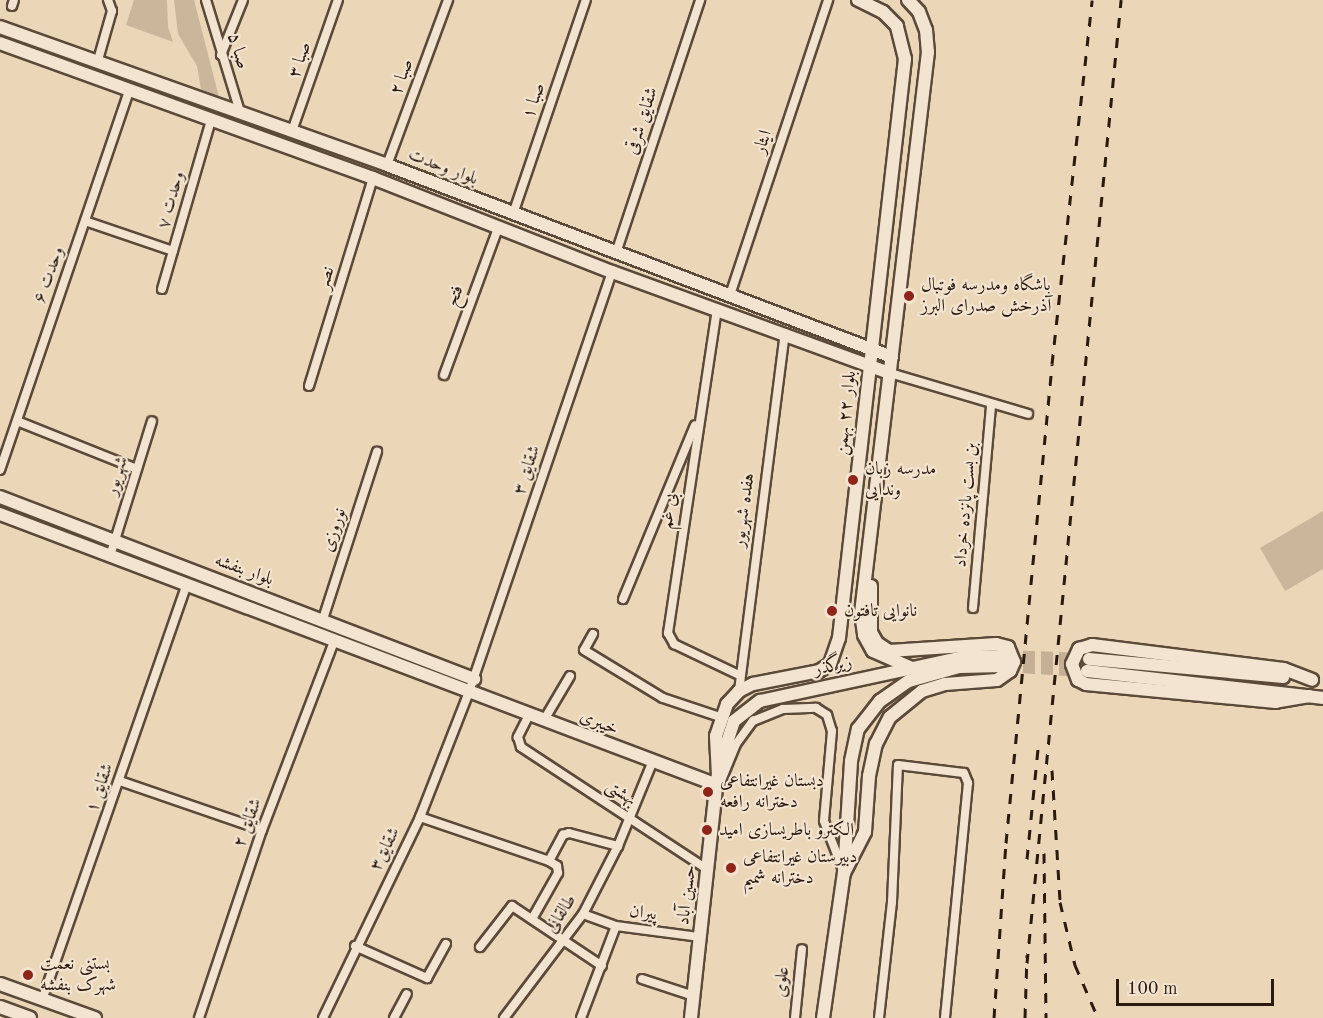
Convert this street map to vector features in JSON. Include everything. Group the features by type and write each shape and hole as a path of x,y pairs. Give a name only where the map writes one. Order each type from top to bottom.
{"main road":[{"name":"بلوار ۲۲ بهمن","path":"739,691 753,684 819,671 830,664 839,638 905,59 897,26 883,12 858,0"},
{"path":"908,0 921,6 926,30 927,62 861,613 864,635 873,651 912,668"},
{"name":"بلوار وحدت","path":"0,27 98,60 387,165 892,357"},
{"name":"بلوار وحدت","path":"0,43 374,178 612,272 890,373"},
{"path":"405,190 411,174"},
{"path":"840,355 848,350 844,339"},
{"name":"بلوار بنفشه","path":"0,497 323,619 474,679"},
{"name":"بلوار بنفشه","path":"0,514 469,692"},
{"path":"853,528 872,531"},
{"path":"823,1018 844,873 865,832 869,777 876,744 890,717 922,691 945,684 997,680 1010,672 1014,662 1008,647 996,644 889,651 877,643 871,632 868,566"},
{"path":"1309,696 1276,702 1086,684 1078,680 1072,664 1080,649 1092,645 1284,669 1318,680"},
{"path":"389,662 397,658 395,648"},
{"path":"412,672 409,663 418,657"},
{"name":"زیرگذر","path":"717,785 728,731 749,706 777,696 963,657 1005,661 959,667 909,681 880,701 858,729 851,761 844,873"},
{"path":"1318,680 1088,665 1323,698"},
{"path":"717,785 714,759 720,717 739,691"},
{"name":"خیبری","path":"469,692 652,763 717,785"},
{"name":"حسین آباد","path":"691,1018 717,785"},
{"path":"0,984 95,1018"},
{"path":"0,1007 30,1018"}],"street":[{"path":"98,60 112,11 108,0"},
{"name":"صبا ۵","path":"206,0 221,56 240,112"},
{"path":"221,56 243,0"},
{"name":"صبا ۳","path":"292,131 338,0"},
{"name":"صبا ۲","path":"387,165 448,0"},
{"name":"صبا ۱","path":"513,214 586,0"},
{"name":"شقایق شرقی","path":"616,253 700,0"},
{"name":"ایثار","path":"730,295 828,0"},
{"name":"وحدت ۶","path":"0,470 129,91"},
{"name":"وحدت ۷","path":"162,289 211,120"},
{"name":"نصر","path":"309,386 374,178"},
{"path":"85,221 173,251"},
{"name":"فتح","path":"444,375 498,228"},
{"name":"شقایق ۳","path":"469,692 612,272"},
{"name":"بی غم","path":"717,309 668,633 674,644 739,675"},
{"name":"هفده شهریور","path":"739,691 739,675 785,333"},
{"path":"890,373 991,405 1028,414"},
{"name":"بن بست پانزده خرداد","path":"973,608 991,405"},
{"path":"623,599 701,411"},
{"path":"17,420 137,469"},
{"name":"شهریور","path":"110,556 152,421"},
{"name":"نوروزی","path":"323,619 377,452"},
{"name":"شقایق ۱","path":"42,1000 186,586"},
{"path":"593,634 584,650 663,698 720,717"},
{"name":"شقایق ۲","path":"199,1018 262,830 334,641"},
{"path":"544,720 570,676"},
{"name":"شقایق۳","path":"323,1018 355,946 420,817 469,692"},
{"path":"717,785 736,744 753,721 783,709 816,708 826,715 832,731 824,821 844,873"},
{"name":"بهشتی","path":"529,715 518,742 708,870"},
{"name":"طالقانی","path":"504,1018 583,914 618,846 652,763"},
{"path":"879,1018 892,902 898,765 964,773 968,783 945,1018"},
{"path":"120,781 262,830"},
{"path":"420,817 549,861 557,866 558,873 532,919"},
{"path":"549,861 566,833 618,846"},
{"path":"480,947 509,906 565,939 602,966"},
{"name":"پیران","path":"583,914 616,926 700,937"},
{"path":"581,1018 616,926"},
{"path":"355,946 427,978 432,977 446,944"},
{"name":"علوی","path":"795,1018 802,949"},
{"path":"642,979 694,996"},
{"path":"394,1018 407,994"}],"shaded area":[{"path":"134,0 167,0 168,27 173,42 126,25"},
{"path":"174,0 194,0 219,97 201,89 197,66 178,34"},
{"path":"1323,511 1323,569 1285,591 1260,548"}],"tunnel":[{"path":"1005,656 1089,659"},
{"path":"1005,666 1082,671"}],"railway":[{"path":"994,1018 1006,843 1052,364 1092,0"},
{"path":"1027,963 1121,0"},
{"path":"1027,859 1038,748"},
{"path":"1052,770 1060,902 1075,965 1098,1018"},
{"path":"1044,853 1046,1018"},
{"path":"1025,1018 1027,955"}],"place":[{"name":"باشگاه ومدرسه فوتبال آذرخش صدرای البرز","path":"909,296"},
{"name":"مدرسه زبان وندایی","path":"853,480"},
{"name":"نانوایی تافتون","path":"832,611"},
{"name":"دبستان غیرانتفاعی دخترانه رافعه","path":"708,792"},
{"name":"الکترو باطریسازی امید","path":"707,830"},
{"name":"دبیرستان غیرانتفاعی دخترانه شمیم","path":"731,868"},
{"name":"بستنی نعمت شهرک بنفشه","path":"28,975"}]}
